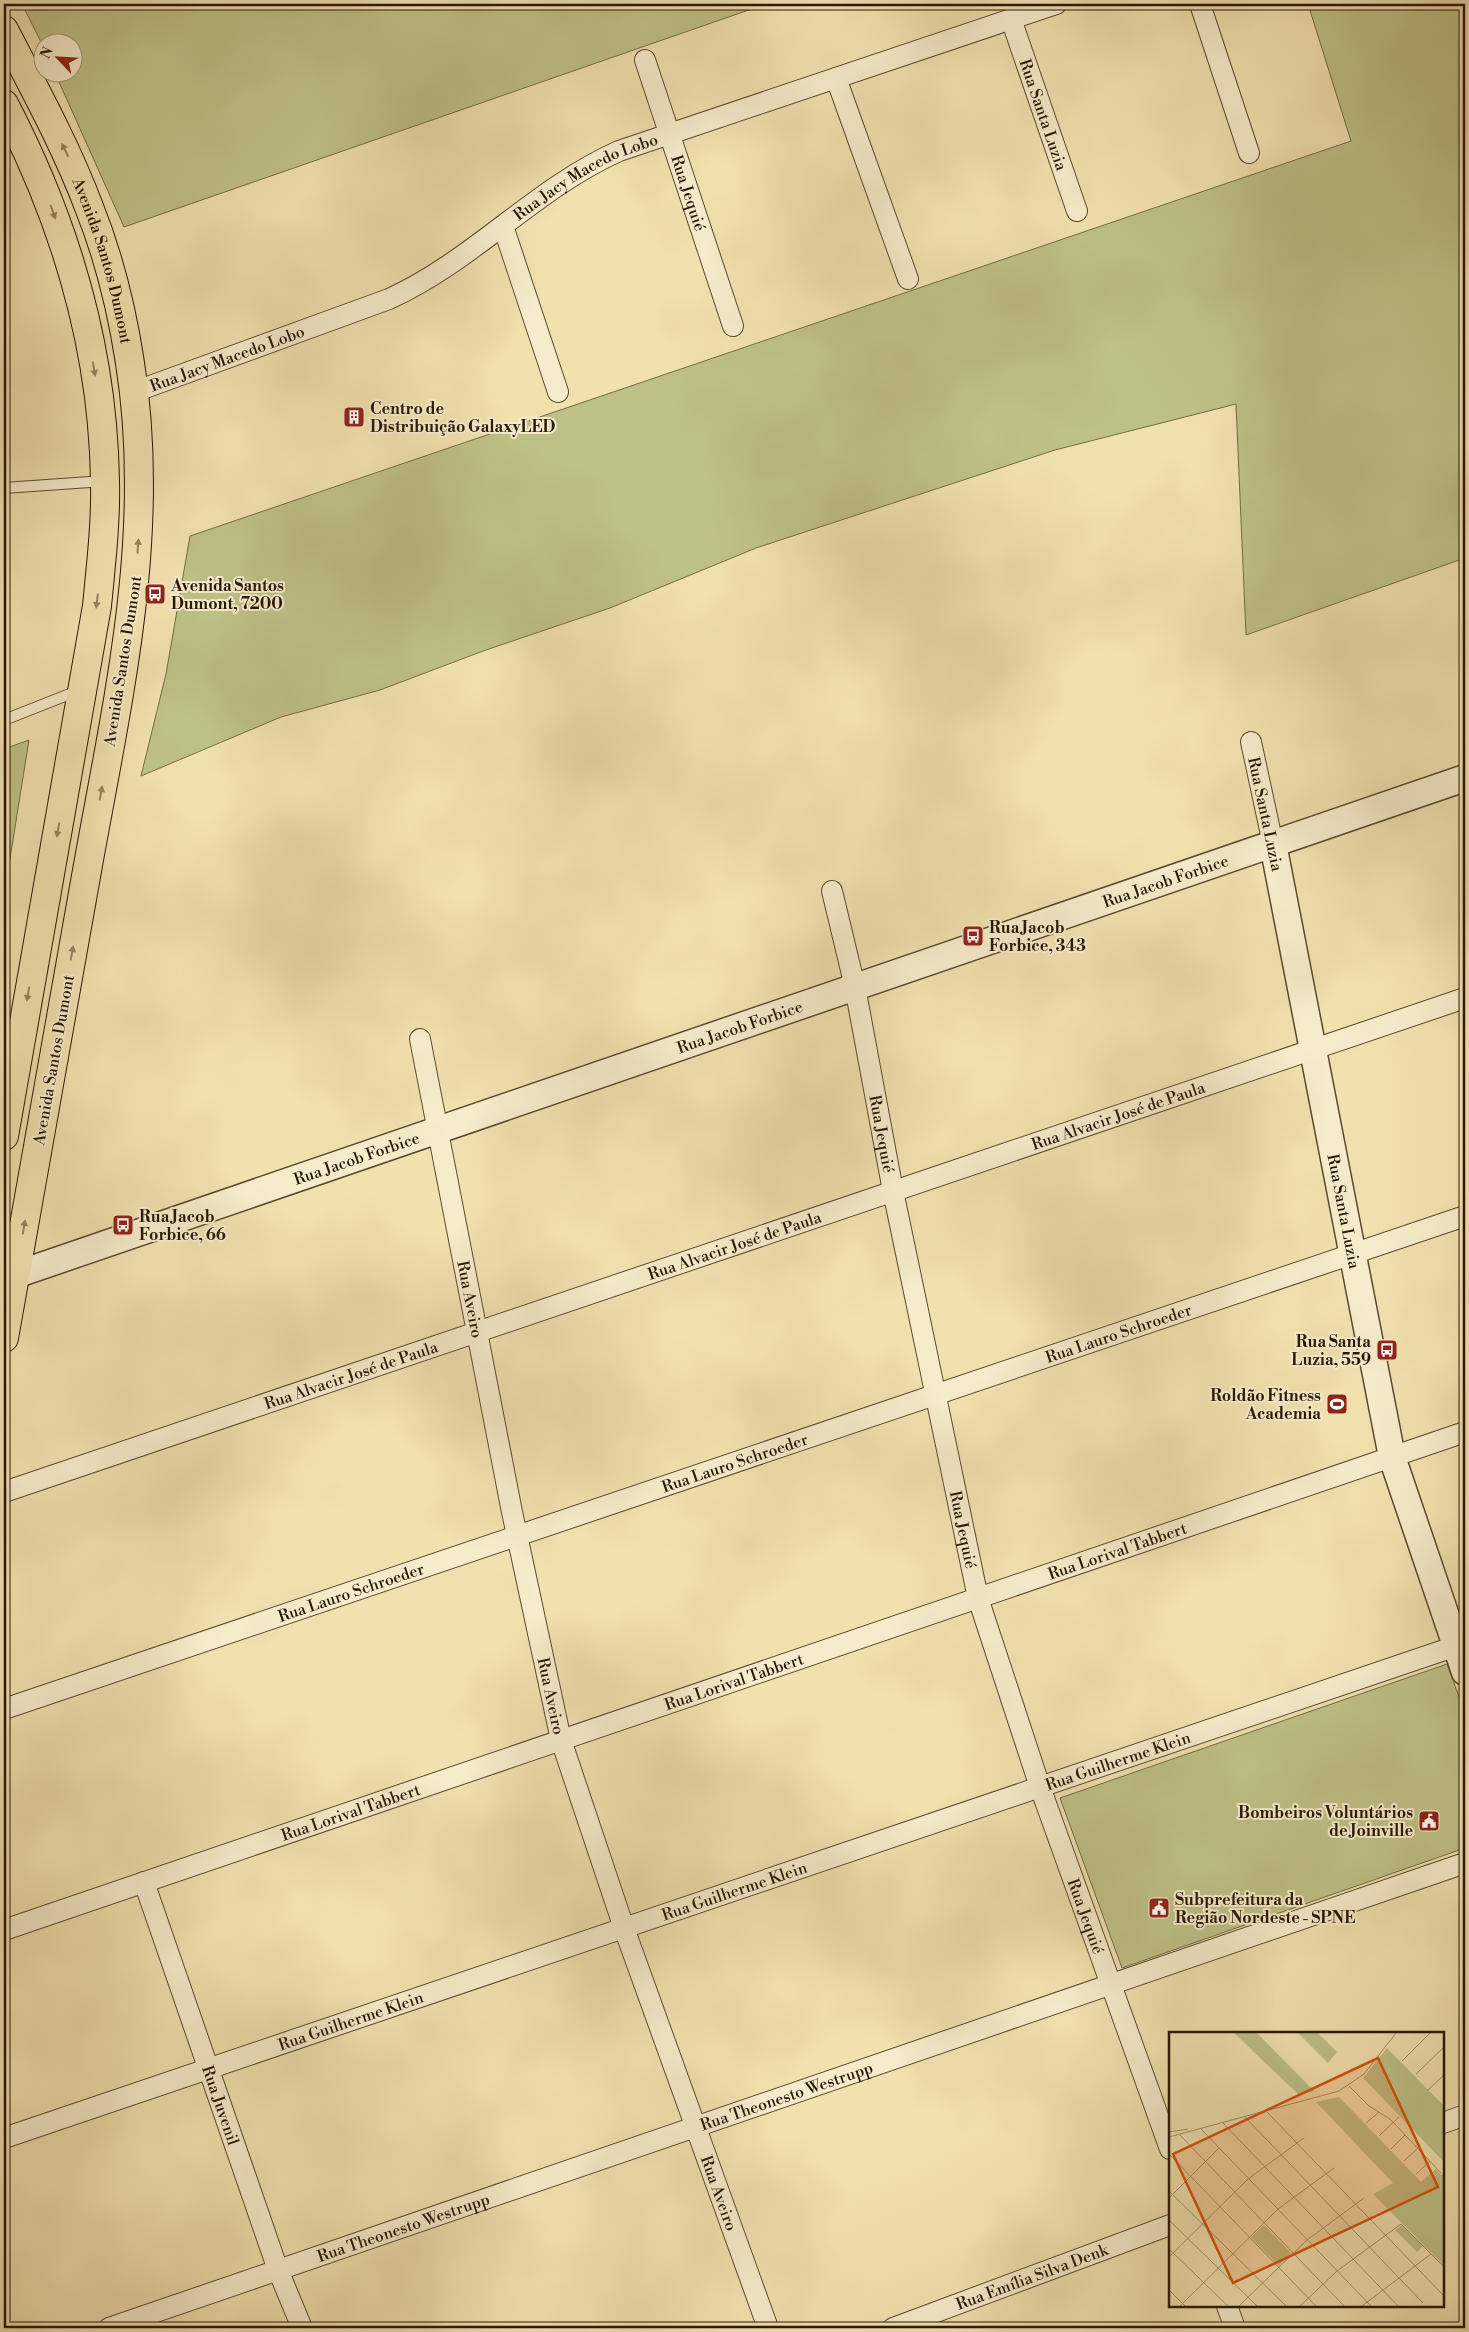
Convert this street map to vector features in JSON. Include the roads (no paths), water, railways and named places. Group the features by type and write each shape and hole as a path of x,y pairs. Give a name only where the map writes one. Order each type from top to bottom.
{"main road":[{"name":"Avenida Santos Dumont","path":"4,30 64,148 89,206 105,253 119,306 134,392 139,449 140,507 129,625 4,1338"},
{"name":"Avenida Santos Dumont","path":"4,104 41,182 68,255 95,370 102,424 105,481 104,538 99,586 83,688 4,1136"},
{"path":"20,1042 26,1034 36,1032 45,1036 54,1053"}],"street":[{"name":"Rua Jacy Macedo Lobo","path":"134,392 396,296 431,279 454,264 564,181 599,160 670,134 1056,4"},
{"path":"1200,4 1249,153"},
{"name":"Rua Santa Luzia","path":"1011,19 1077,210"},
{"name":"Rua Jequié","path":"645,60 733,326"},
{"path":"836,78 908,279"},
{"path":"503,226 558,392"},
{"name":"Rua Santa Luzia","path":"1251,742 1273,844 1392,1457 1461,1644 1465,1672"},
{"name":"Rua Jacob Forbice","path":"15,1275 1465,778"},
{"name":"Rua Jequié","path":"832,890 855,987 893,1192 978,1598 1040,1787 1169,2146"},
{"name":"Rua Alvacir José de Paula","path":"4,1492 1465,998"},
{"name":"Rua Aveiro","path":"420,1039 518,1537 561,1740 624,1928 768,2328"},
{"name":"Rua Lauro Schroeder","path":"4,1709 1465,1216"},
{"name":"Rua Lorival Tabbert","path":"4,1930 1465,1432"},
{"name":"Rua Guilherme Klein","path":"4,2138 1461,1644"},
{"name":"Rua Theonesto Westrupp","path":"109,2328 1465,1863"},
{"name":"Rua Juvenil","path":"144,1882 278,2270 302,2328"},
{"path":"1444,2123 1465,2114"},
{"name":"Rua Emília Silva Denk","path":"893,2328 1169,2225"},
{"path":"1227,2307 1235,2328"}],"lane":[{"path":"4,488 105,481"},
{"path":"4,720 83,688"}],"place":[{"name":"Centro de Distribuição GalaxyLED","path":"354,417"},
{"name":"Avenida Santos Dumont, 7200","path":"155,594"},
{"name":"Rua Jacob Forbice, 343","path":"973,936"},
{"name":"Rua Jacob Forbice, 66","path":"123,1225"},
{"name":"Rua Santa Luzia, 559","path":"1387,1350"},
{"name":"Roldão Fitness Academia","path":"1337,1404"},
{"name":"Bombeiros Voluntários de Joinville","path":"1429,1821"},
{"name":"Subprefeitura da Região Nordeste - SPNE","path":"1159,1908"}]}
